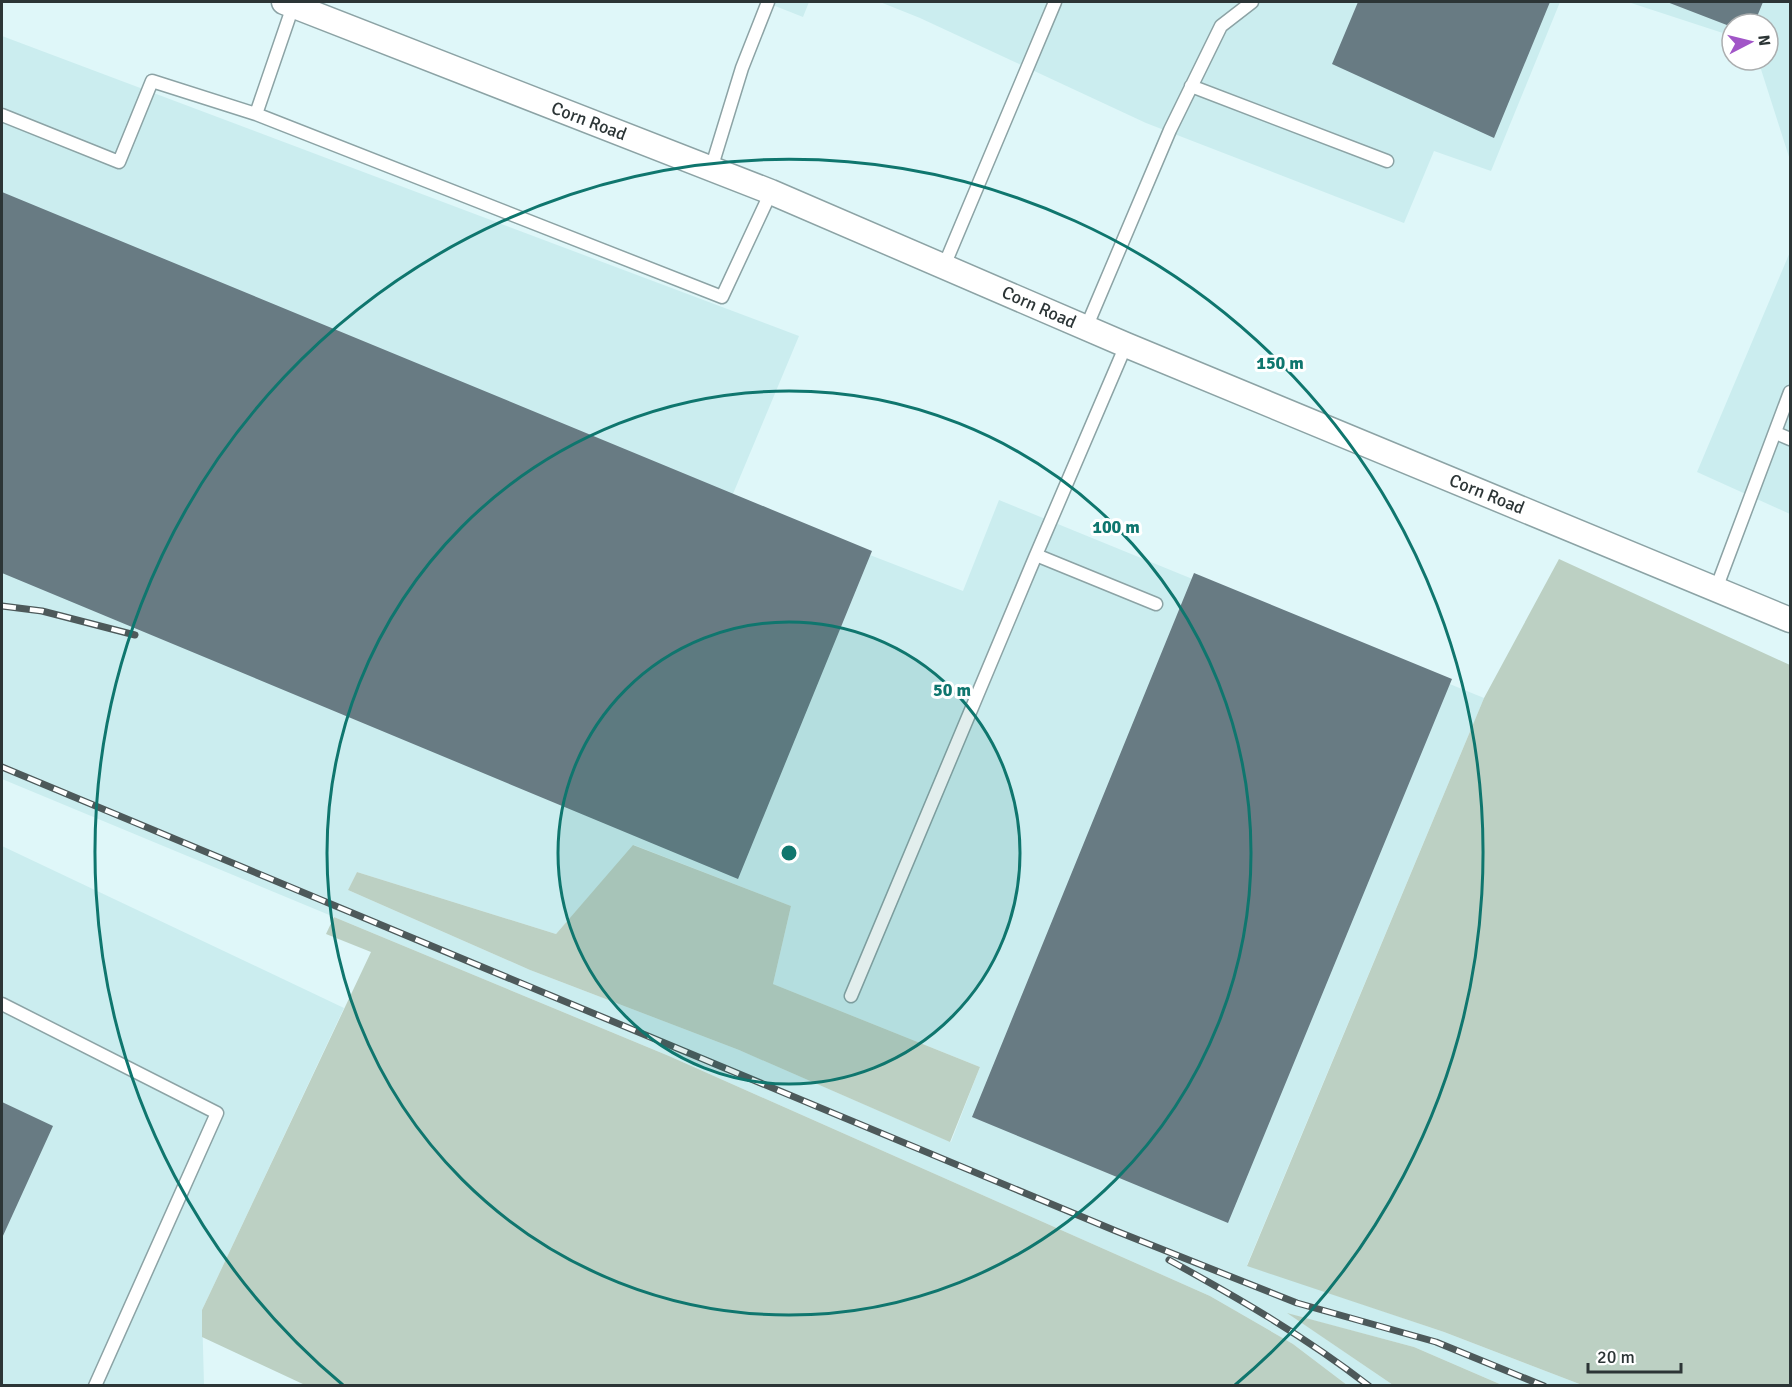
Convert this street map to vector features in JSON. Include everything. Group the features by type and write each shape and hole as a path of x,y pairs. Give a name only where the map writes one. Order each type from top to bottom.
{"street":[{"name":"Corn Road","path":"289,4 771,192 1126,345 1791,620"}],"lane":[{"path":"711,169 765,2"},
{"path":"944,266 1055,2"},
{"path":"1086,328 1170,130 1221,26 1252,2"},
{"path":"256,114 289,4"},
{"path":"2,115 119,162 152,81 256,114 722,297 771,192"},
{"path":"1191,86 1387,161"},
{"path":"851,996 1126,345"},
{"path":"1716,589 1791,392"},
{"path":"1776,433 1791,439"},
{"path":"1036,555 1156,604"},
{"path":"2,1004 217,1113 95,1386"}],"shaded area":[{"path":"765,2 809,2 803,17"},
{"path":"880,2 1560,2 1491,171 1434,151 1404,223 1146,123 920,18"},
{"path":"1628,2 1790,2 1790,160 1762,72 1780,72 1780,12 1720,12 1720,32"},
{"path":"2,36 799,336 730,501 963,591 999,500 1484,698 1247,1265 1444,1332 1582,1385 1502,1385 1414,1347 1289,1314 1393,1385 1347,1385 1293,1344 1210,1296 669,1056 2,779","holes":["634,845 791,906 773,984 980,1067 951,1142 739,1050 530,970 348,890 357,872 556,934"]},
{"path":"1790,252 1790,514 1697,472"},
{"path":"2,846 344,1008 202,1310 204,1385 2,1385"}],"green space":[{"path":"1559,559 1790,665 1790,1385 1582,1385 1444,1332 1247,1266 1484,698"},
{"path":"633,845 791,906 773,984 980,1067 950,1142 739,1050 530,970 348,890 357,872 556,934"},
{"path":"334,917 669,1056 1210,1296 1293,1344 1347,1385 305,1385 202,1337 202,1310 371,952 326,934"},
{"path":"1287,1313 1414,1347 1502,1385 1393,1385"}],"building":[{"path":"1358,2 1550,2 1494,138 1332,64"},
{"path":"1667,2 1763,2 1759,12 1720,12 1720,22"},
{"path":"2,192 872,551 738,879 2,573"},
{"path":"1194,573 1452,679 1228,1223 972,1117"},
{"path":"2,1102 53,1126 2,1238"}],"railway":[{"path":"2,606 42,611 135,635"},
{"path":"2,767 1116,1231 1297,1303 1436,1342 1544,1386"},
{"path":"1169,1260 1271,1319 1321,1351 1369,1386"}]}
